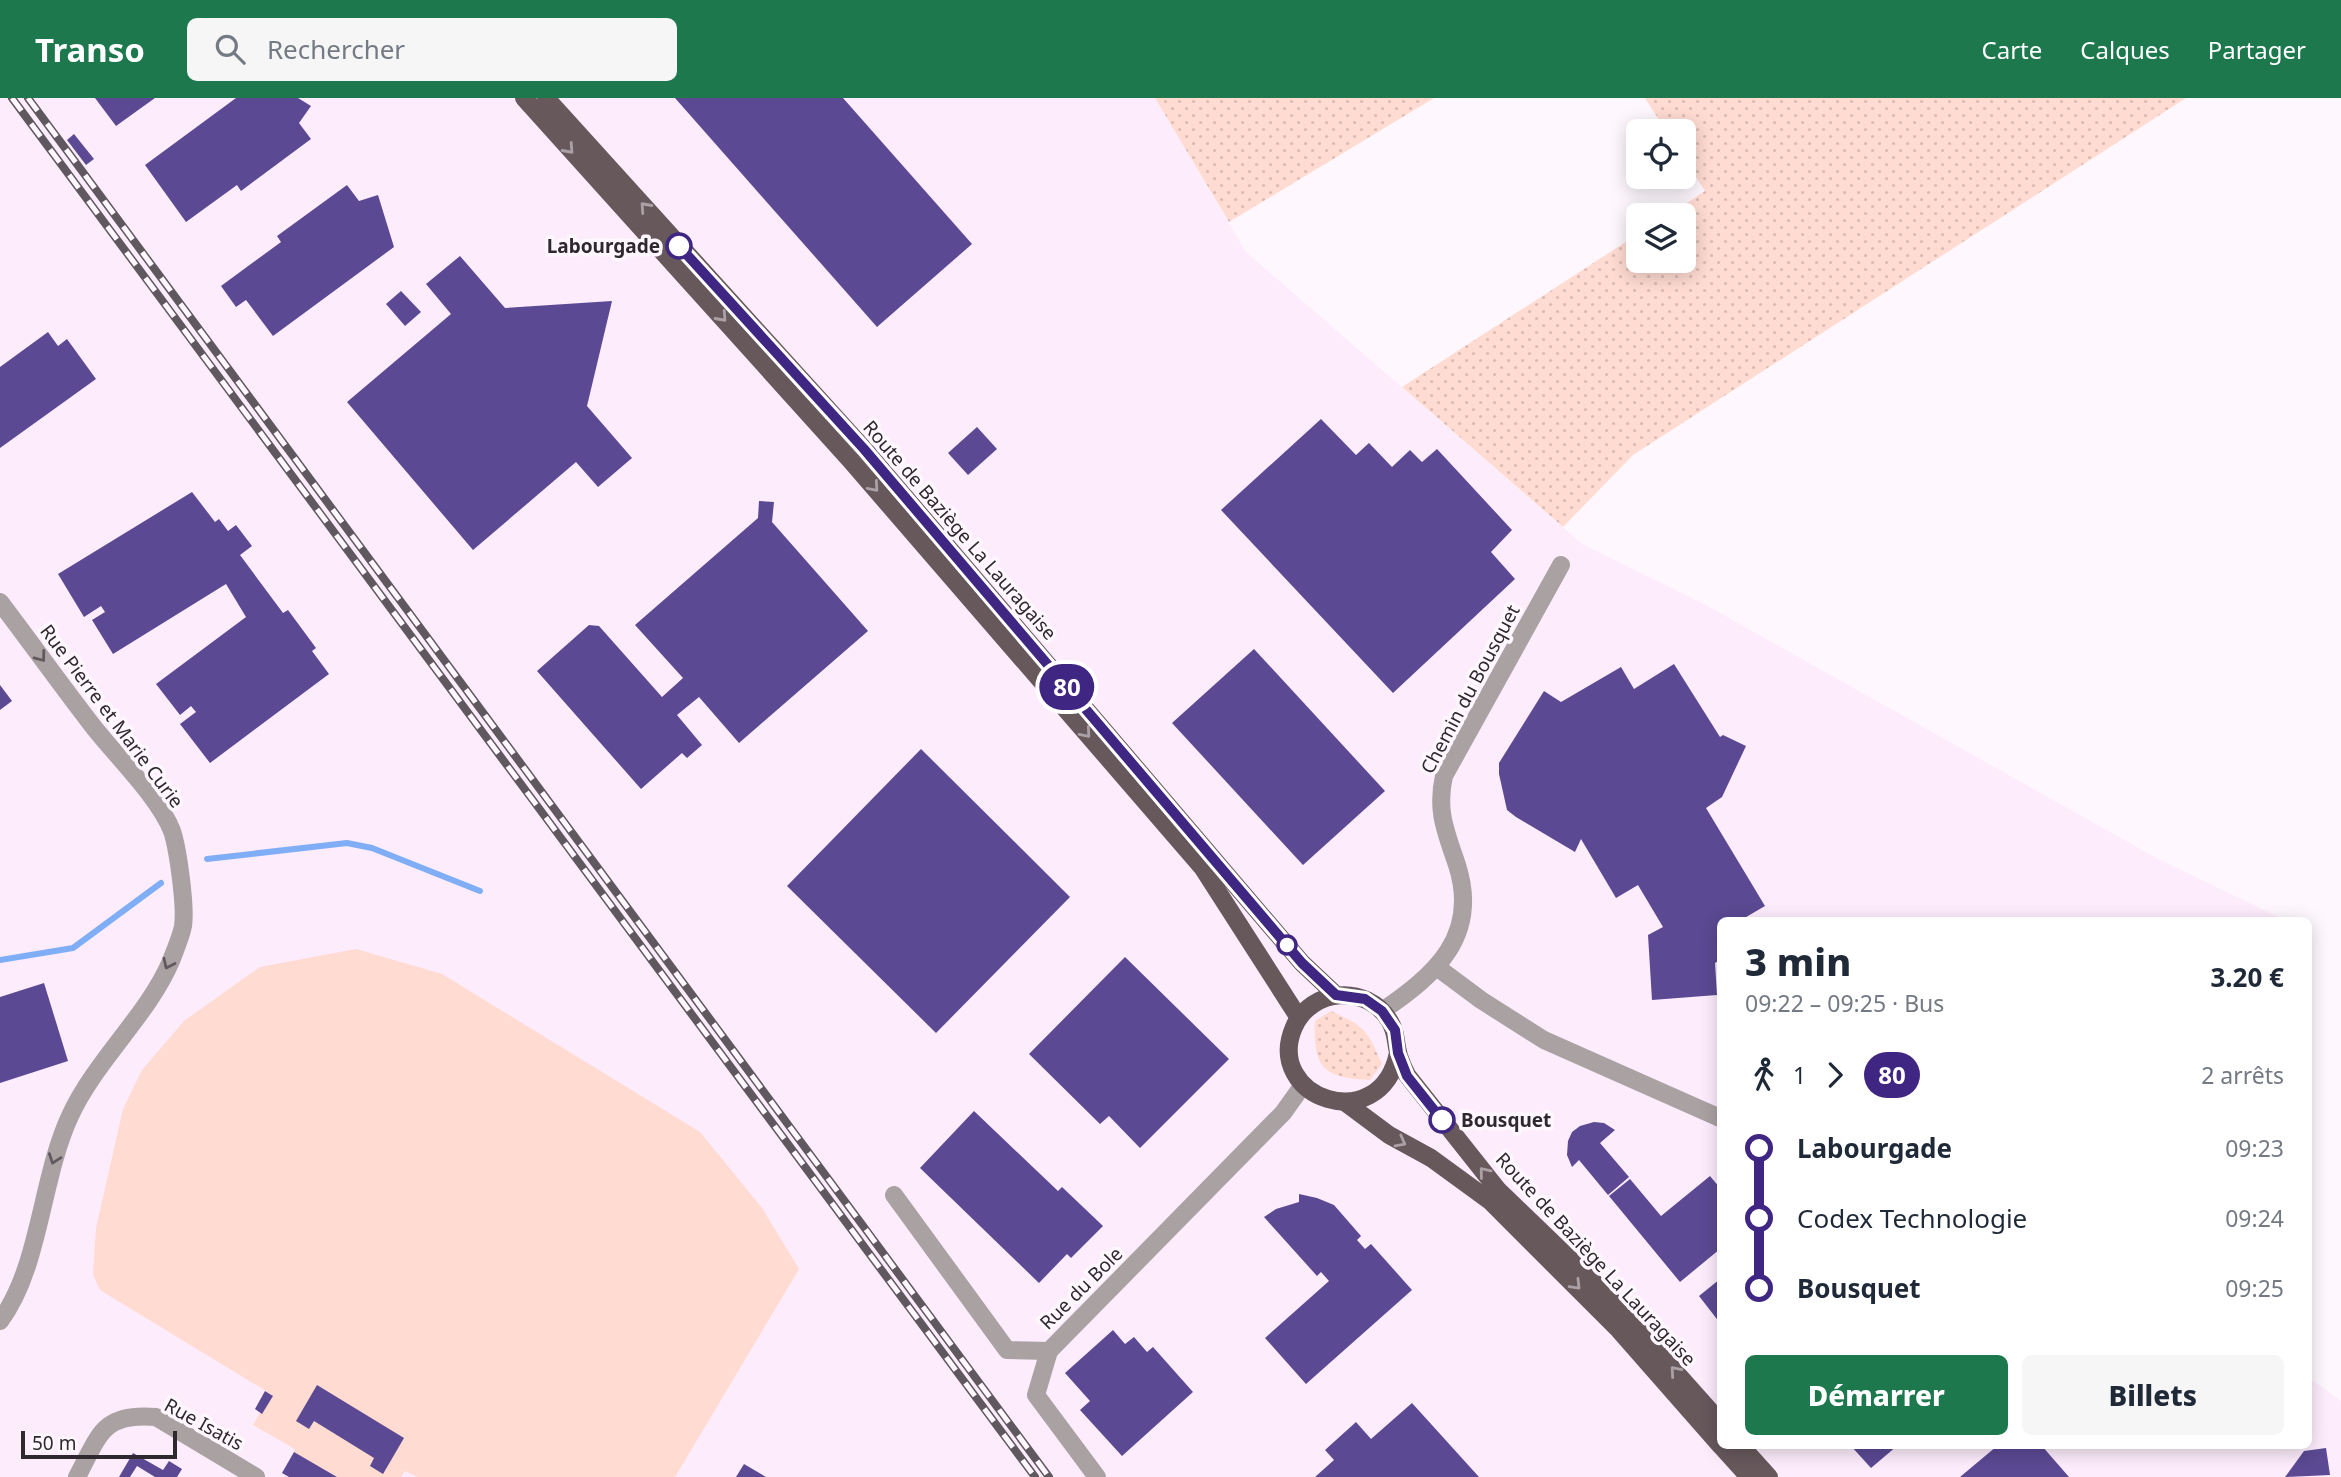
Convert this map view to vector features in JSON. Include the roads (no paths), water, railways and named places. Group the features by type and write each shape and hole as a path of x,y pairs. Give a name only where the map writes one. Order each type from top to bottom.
{"main road":[{"name":"Route de Baziège La Lauragaise","path":"524,98 851,461 1202,867 1299,1018"},
{"name":"Route de Baziège La Lauragaise","path":"546,98 864,449 1302,963 1336,995"},
{"path":"1336,995 1365,999 1382,1011 1395,1030 1398,1053 1395,1066 1381,1088 1370,1096 1346,1103 1323,1098 1303,1085 1296,1076 1289,1052 1293,1028 1299,1018 1311,1005 1336,995"},
{"name":"Route de Baziège La Lauragaise","path":"1398,1053 1407,1076 1498,1190 1606,1294 1717,1419"},
{"name":"Route de Baziège La Lauragaise","path":"1346,1103 1390,1135 1431,1158 1490,1201 1619,1330 1717,1440"},
{"name":"Route de Baziège La Lauragaise","path":"1724,1449 1749,1477"},
{"path":"1744,1449 1769,1477"}],"street":[{"name":"Chemin du Bousquet","path":"1382,1011 1438,968 1450,951 1457,934 1463,895 1458,869 1440,813 1444,776 1560,565"},
{"name":"Rue Pierre et Marie Curie","path":"0,602 92,726 150,796 172,831 182,899 183,926 170,962 155,989 91,1079 69,1116 50,1172 23,1278 0,1321"},
{"path":"1438,968 1481,1000 1544,1040 1717,1117"},
{"name":"Rue du Bole","path":"894,1195 1007,1350 1049,1351 1283,1113 1296,1099 1303,1085"},
{"path":"1049,1351 1036,1395 1097,1477"},
{"name":"Rue Isatis","path":"77,1477 104,1428 118,1420 137,1415 156,1418 256,1477"}],"waterway":[{"path":"207,859 347,843 372,848 480,891"},
{"path":"0,960 73,948 161,883"}],"railway":[{"path":"12,98 1035,1477"},
{"path":"28,98 1049,1477"}],"place":[{"name":"Labourgade","path":"679,246"},
{"name":"Bousquet","path":"1442,1120"}]}
